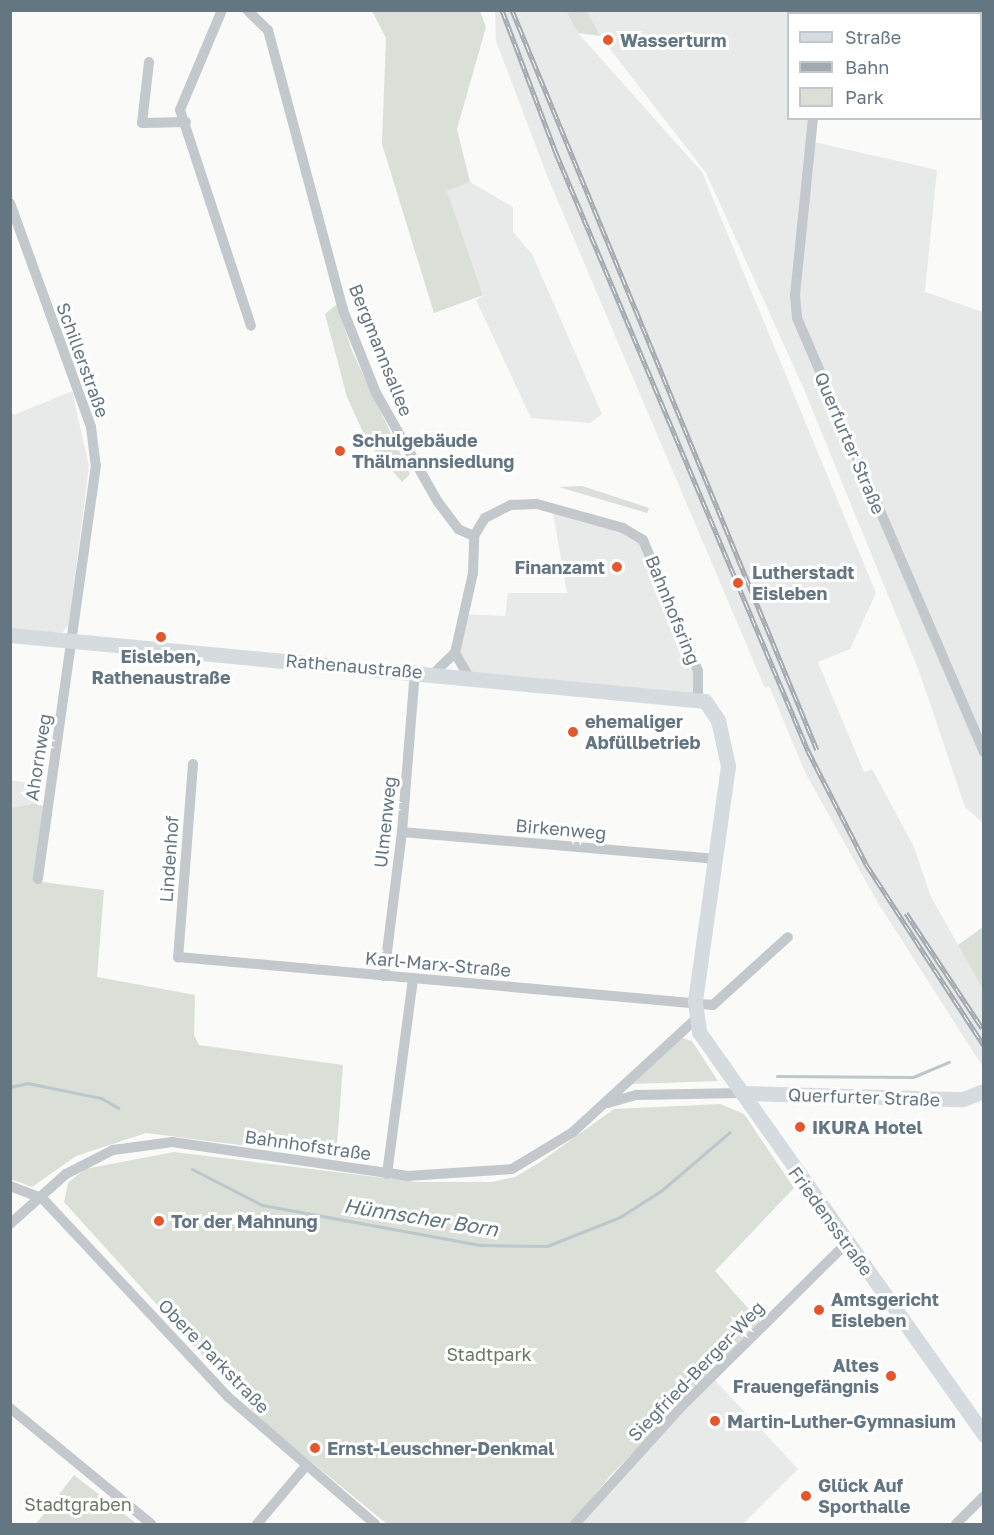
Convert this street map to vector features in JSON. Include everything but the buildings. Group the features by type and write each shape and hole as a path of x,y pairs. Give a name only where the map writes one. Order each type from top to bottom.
{"main road":[{"name":"Rathenaustraße","path":"10,635 698,697"},
{"path":"698,697 714,710 727,754 717,859 695,1002 695,1020 742,1093"},
{"name":"Querfurter Straße","path":"742,1093 963,1099 984,1091"},
{"name":"Friedensstraße","path":"742,1093 846,1244 984,1435"}],"street":[{"path":"222,10 180,110 186,122 251,326"},
{"name":"Bergmannsallee","path":"247,10 268,30 344,310 376,393 438,502 458,529 474,536"},
{"path":"149,62 142,123 186,122"},
{"name":"Querfurter Straße","path":"813,120 795,295 797,318 984,752"},
{"name":"Schillerstraße","path":"10,203 91,427 92,515 74,640"},
{"name":"Bahnhofsring","path":"474,536 485,518 511,505 537,504 637,536 652,555 694,660 698,697"},
{"path":"434,673 454,653 473,573 474,536"},
{"name":"Ahornweg","path":"38,879 74,640"},
{"path":"454,653 469,676"},
{"name":"Ulmenweg","path":"384,976 402,832 414,671"},
{"name":"Lindenhof","path":"178,957 193,764"},
{"name":"Birkenweg","path":"402,832 717,859"},
{"path":"695,1002 713,1005 725,997 788,937"},
{"name":"Karl-Marx-Straße","path":"178,957 695,1002"},
{"path":"387,1174 413,978"},
{"name":"Bahnhofstraße","path":"10,1224 42,1198 66,1173 113,1150 172,1142 387,1174 430,1177 512,1170 573,1132 695,1020"},
{"name":"Bahnhofstraße","path":"605,1104 636,1095 742,1093"},
{"path":"10,1186 42,1198"},
{"name":"Obere Parkstraße","path":"42,1198 228,1397 305,1467 375,1524"},
{"name":"Siegfried-Berger-Weg","path":"574,1524 766,1322 846,1244"},
{"path":"10,1408 151,1524"},
{"path":"257,1524 305,1467"},
{"path":"956,1524 984,1496"}],"shaded area":[{"path":"495,11 566,11 578,33 702,172 876,593 850,649 818,662 864,772 872,769 914,847 931,897 983,989 983,1067 878,903 806,774 769,686 765,688 548,178 496,41"},
{"path":"587,11 831,11 787,12 787,120 813,120 810,141 937,170 925,292 983,312 983,823 965,807 919,671 803,387 706,173 600,36"},
{"path":"470,182 513,207 513,232 532,254 602,414 590,423 531,418 476,300 483,295 447,191"},
{"path":"72,391 89,466 69,624 62,633 11,629 10,411 14,415"},
{"path":"552,507 637,536 698,671 698,697 469,677 455,653 463,614 505,616 508,593 567,593"},
{"path":"10,780 30,783 37,803 11,808"},
{"name":"Martin-Luther-Gymnasium","path":"713,1378 798,1469 743,1524 579,1524"}],"green space":[{"path":"372,11 480,11 486,27 457,129 470,182 447,191 483,295 434,313 382,144 386,38"},
{"path":"566,11 587,11 600,36 578,33"},
{"path":"337,304 352,351 410,474 402,482 368,443 347,397 325,314"},
{"path":"582,486 649,508 647,513 559,487"},
{"path":"37,803 43,806 34,881 104,890 97,977 195,995 194,1035 199,1045 343,1065 336,1157 146,1133 76,1156 32,1187 11,1179 10,808"},
{"path":"983,927 983,989 958,945"},
{"path":"678,1037 692,1041 718,1081 630,1084"},
{"name":"Stadtpark","path":"720,1104 744,1114 794,1188 715,1271 761,1323 610,1476 572,1524 387,1524 265,1424 64,1202 68,1183 85,1169 174,1152 417,1182 491,1182 515,1177 614,1109"},
{"name":"Stadtgraben","path":"74,1475 137,1524 36,1524"}],"waterway":[{"name":"Hünnscher Born","path":"777,1076 913,1077 949,1062"},
{"name":"Hünnscher Born","path":"10,1087 27,1083 101,1098 118,1108"},
{"name":"Hünnscher Born","path":"192,1169 262,1205 481,1245 547,1246 620,1217 662,1190 730,1132"}],"railway":[{"path":"502,10 556,153 808,751 866,864 984,1046"},
{"path":"512,10 817,750"},
{"path":"906,913 982,1028"}],"place":[{"name":"Wasserturm","path":"608,40"},
{"name":"Schulgebäude Thälmannsiedlung","path":"340,451"},
{"name":"Finanzamt","path":"617,567"},
{"name":"Lutherstadt Eisleben","path":"738,583"},
{"name":"Eisleben, Rathenaustraße","path":"161,637"},
{"name":"ehemaliger Abfüllbetrieb","path":"573,732"},
{"name":"IKURA Hotel","path":"800,1127"},
{"name":"Tor der Mahnung","path":"159,1221"},
{"name":"Amtsgericht Eisleben","path":"819,1310"},
{"name":"Altes Frauengefängnis","path":"891,1376"},
{"name":"Martin-Luther-Gymnasium","path":"715,1421"},
{"name":"Ernst-Leuschner-Denkmal","path":"315,1448"},
{"name":"Glück Auf Sporthalle","path":"806,1496"}]}
